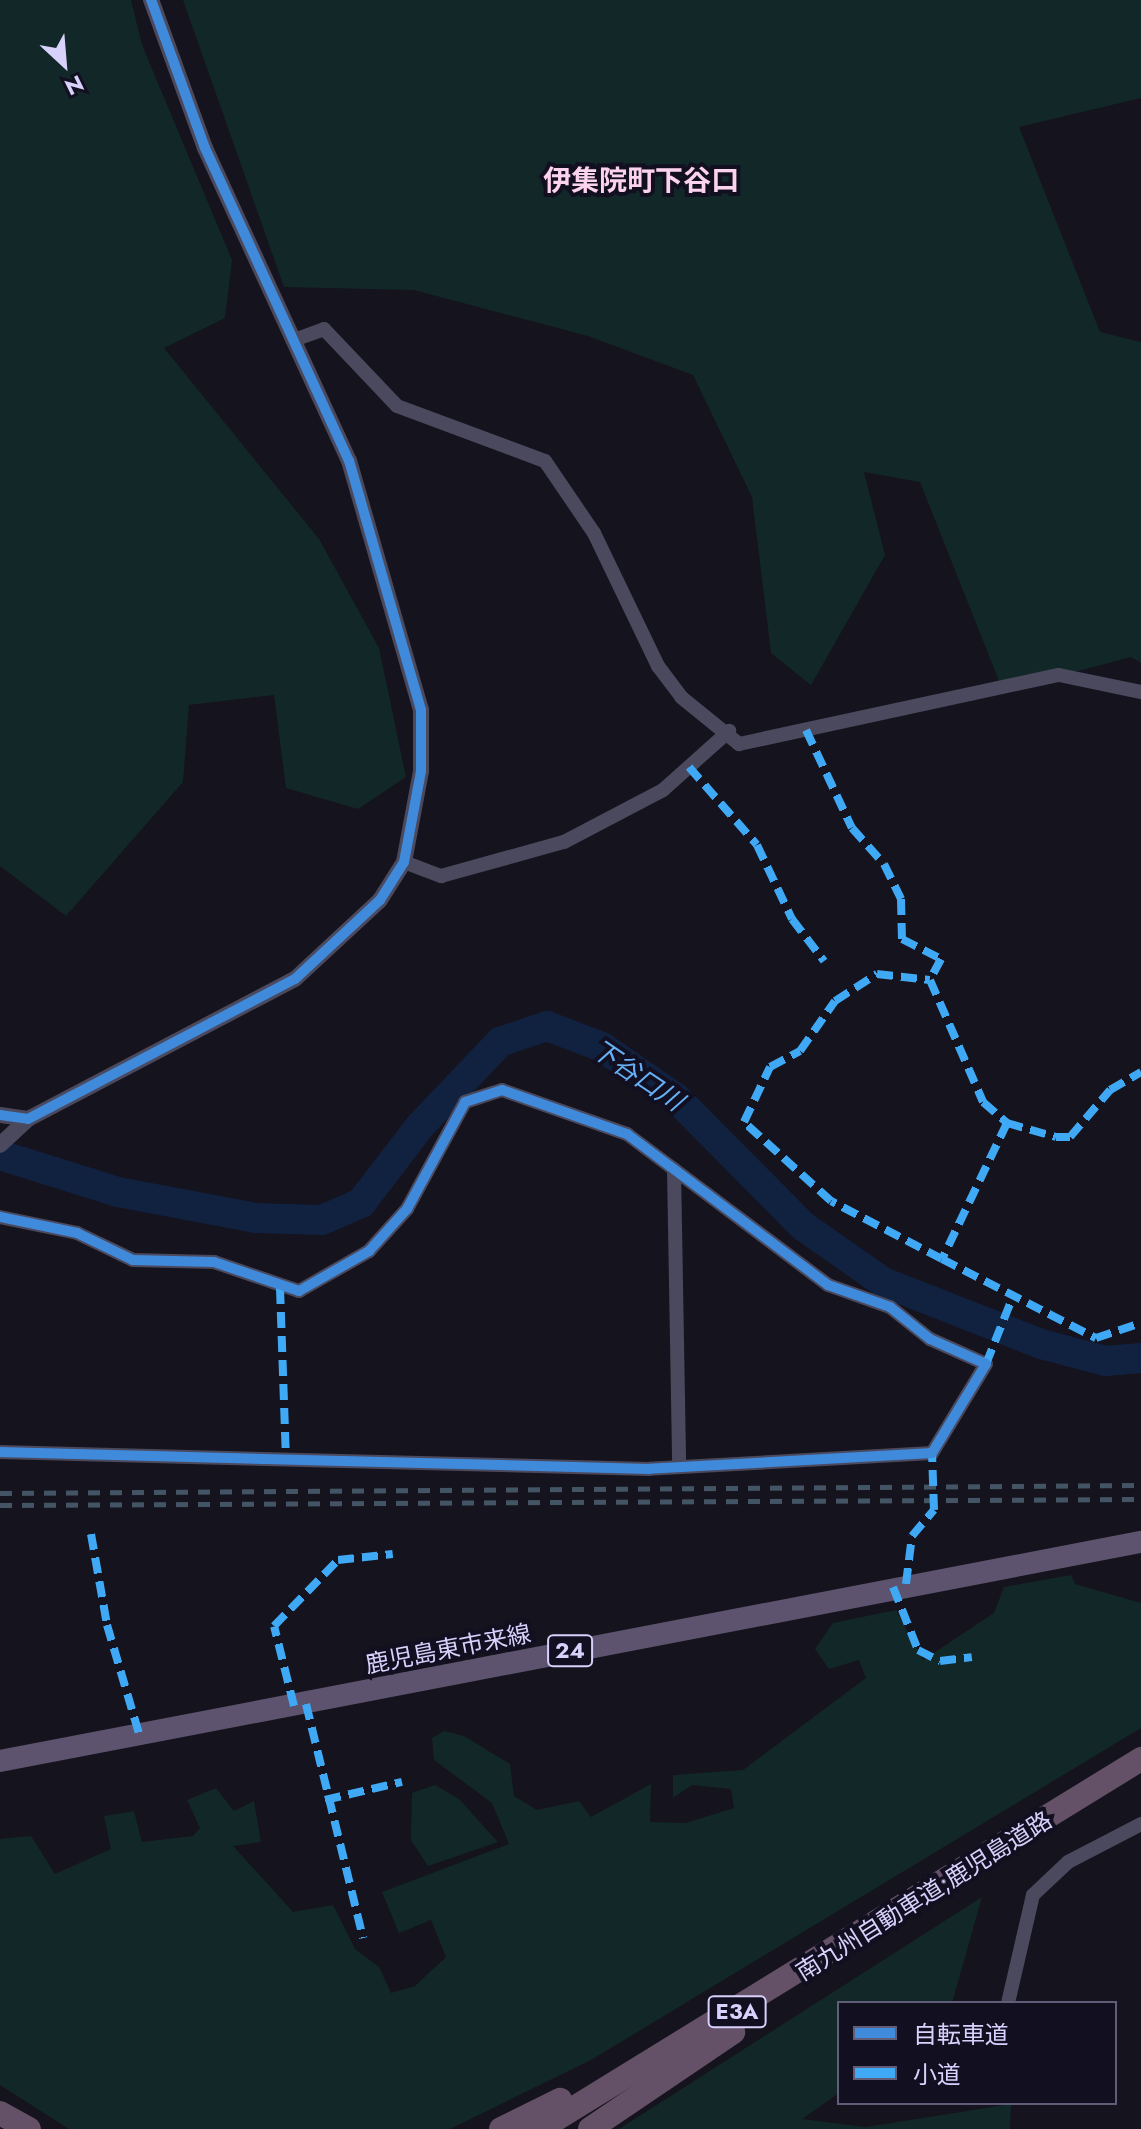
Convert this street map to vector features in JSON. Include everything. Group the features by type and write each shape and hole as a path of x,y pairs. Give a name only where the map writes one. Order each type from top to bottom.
{"highway":[{"name":"南九州自動車道;鹿児島道路","path":"540,2129 932,1893 1141,1759"},
{"path":"501,2129 932,1893"},
{"path":"590,2129 932,1893"},
{"path":"0,2113 29,2129"}],"main road":[{"name":"鹿児島東市来線","path":"0,1761 1141,1542"}],"street":[{"path":"0,1145 28,1119 295,979 380,900 404,862 421,771 421,710 349,461 205,148 151,0"},
{"path":"294,340 324,329 397,406 545,461 594,533 658,666 681,697 729,731 739,744 1059,675 1141,692"},
{"path":"404,862 441,876 564,842 663,790 729,731"},
{"path":"0,1217 77,1233 133,1260 214,1262 299,1291 383,1237 407,1209 465,1102 481,1091 502,1090 627,1134 828,1285 890,1307 930,1339 986,1364 932,1453 679,1465 0,1452"},
{"path":"0,1115 28,1119"},
{"path":"674,1169 679,1465"},
{"path":"1008,2001 1033,1895 1068,1862 1141,1824"}],"green space":[{"path":"0,0 131,0 142,45 232,260 225,318 164,348 319,539 379,648 406,777 358,809 286,788 274,695 189,705 183,782 66,916 0,866"},
{"path":"183,0 1141,0 1141,98 1019,127 1100,332 1141,342 1141,663 1131,657 1003,691 920,482 864,472 885,555 811,685 771,653 752,497 693,375 588,336 414,290 284,287"},
{"path":"1071,1575 1075,1584 1141,1603 1141,1728 591,2060 450,2129 69,2129 0,2085 0,1839 31,1836 55,1874 111,1849 104,1816 134,1811 142,1842 193,1836 200,1828 187,1800 216,1788 234,1811 254,1801 261,1842 233,1846 293,1912 333,1905 355,1949 379,1967 391,1993 415,1986 446,1957 431,1920 399,1933 382,1892 509,1844 492,1803 434,1760 432,1738 444,1731 464,1736 510,1764 514,1796 537,1810 579,1801 591,1817 651,1784 650,1822 686,1823 734,1808 731,1789 692,1785 673,1798 673,1775 743,1770 866,1678 859,1660 829,1669 815,1649 833,1623 896,1610 923,1660 994,1613 1004,1587"},
{"path":"435,1785 459,1799 498,1842 428,1866 411,1840 412,1793"},
{"path":"982,1897 953,2001 837,2001 837,2094 802,2119 866,2127 1011,2105 1010,2129 619,2129"}],"waterway":[{"name":"下谷口川","path":"0,1155 118,1192 255,1218 322,1220 361,1203 420,1126 500,1042 547,1026 602,1047 676,1098 803,1226 883,1282 1041,1344 1106,1361 1141,1358"}],"railway":[{"path":"0,1493 1141,1485"},
{"path":"0,1505 1141,1499"}],"marked path":[{"path":"806,730 852,828 884,864 901,899 902,939 941,959 930,980"},
{"path":"689,767 757,845 792,919 824,961"},
{"path":"942,1259 831,1201 744,1122 770,1067 800,1051 835,1001 877,974 930,980 983,1102 1007,1123 1056,1137 1070,1137 1110,1090 1141,1072"},
{"path":"1007,1123 942,1259 1096,1338 1141,1323"},
{"path":"280,1288 286,1462"},
{"path":"986,1364 1013,1296"},
{"path":"906,1584 912,1536 934,1510 932,1453"},
{"path":"91,1534 107,1625 140,1737"},
{"path":"294,1706 274,1626 338,1560 393,1554"},
{"path":"893,1587 918,1650 940,1661 972,1657"},
{"path":"306,1704 363,1938"},
{"path":"325,1800 402,1782"}],"cycle path":[{"path":"0,1115 28,1119 295,979 380,900 404,862 421,771 421,710 349,461 205,148 151,0"},
{"path":"0,1217 77,1233 133,1260 214,1262 299,1291 369,1251 407,1209 465,1102 502,1090 627,1134 828,1285 890,1307 930,1339 986,1364 932,1453 649,1469 0,1452"}],"district":[{"name":"伊集院町下谷口","path":"641,181"}]}
